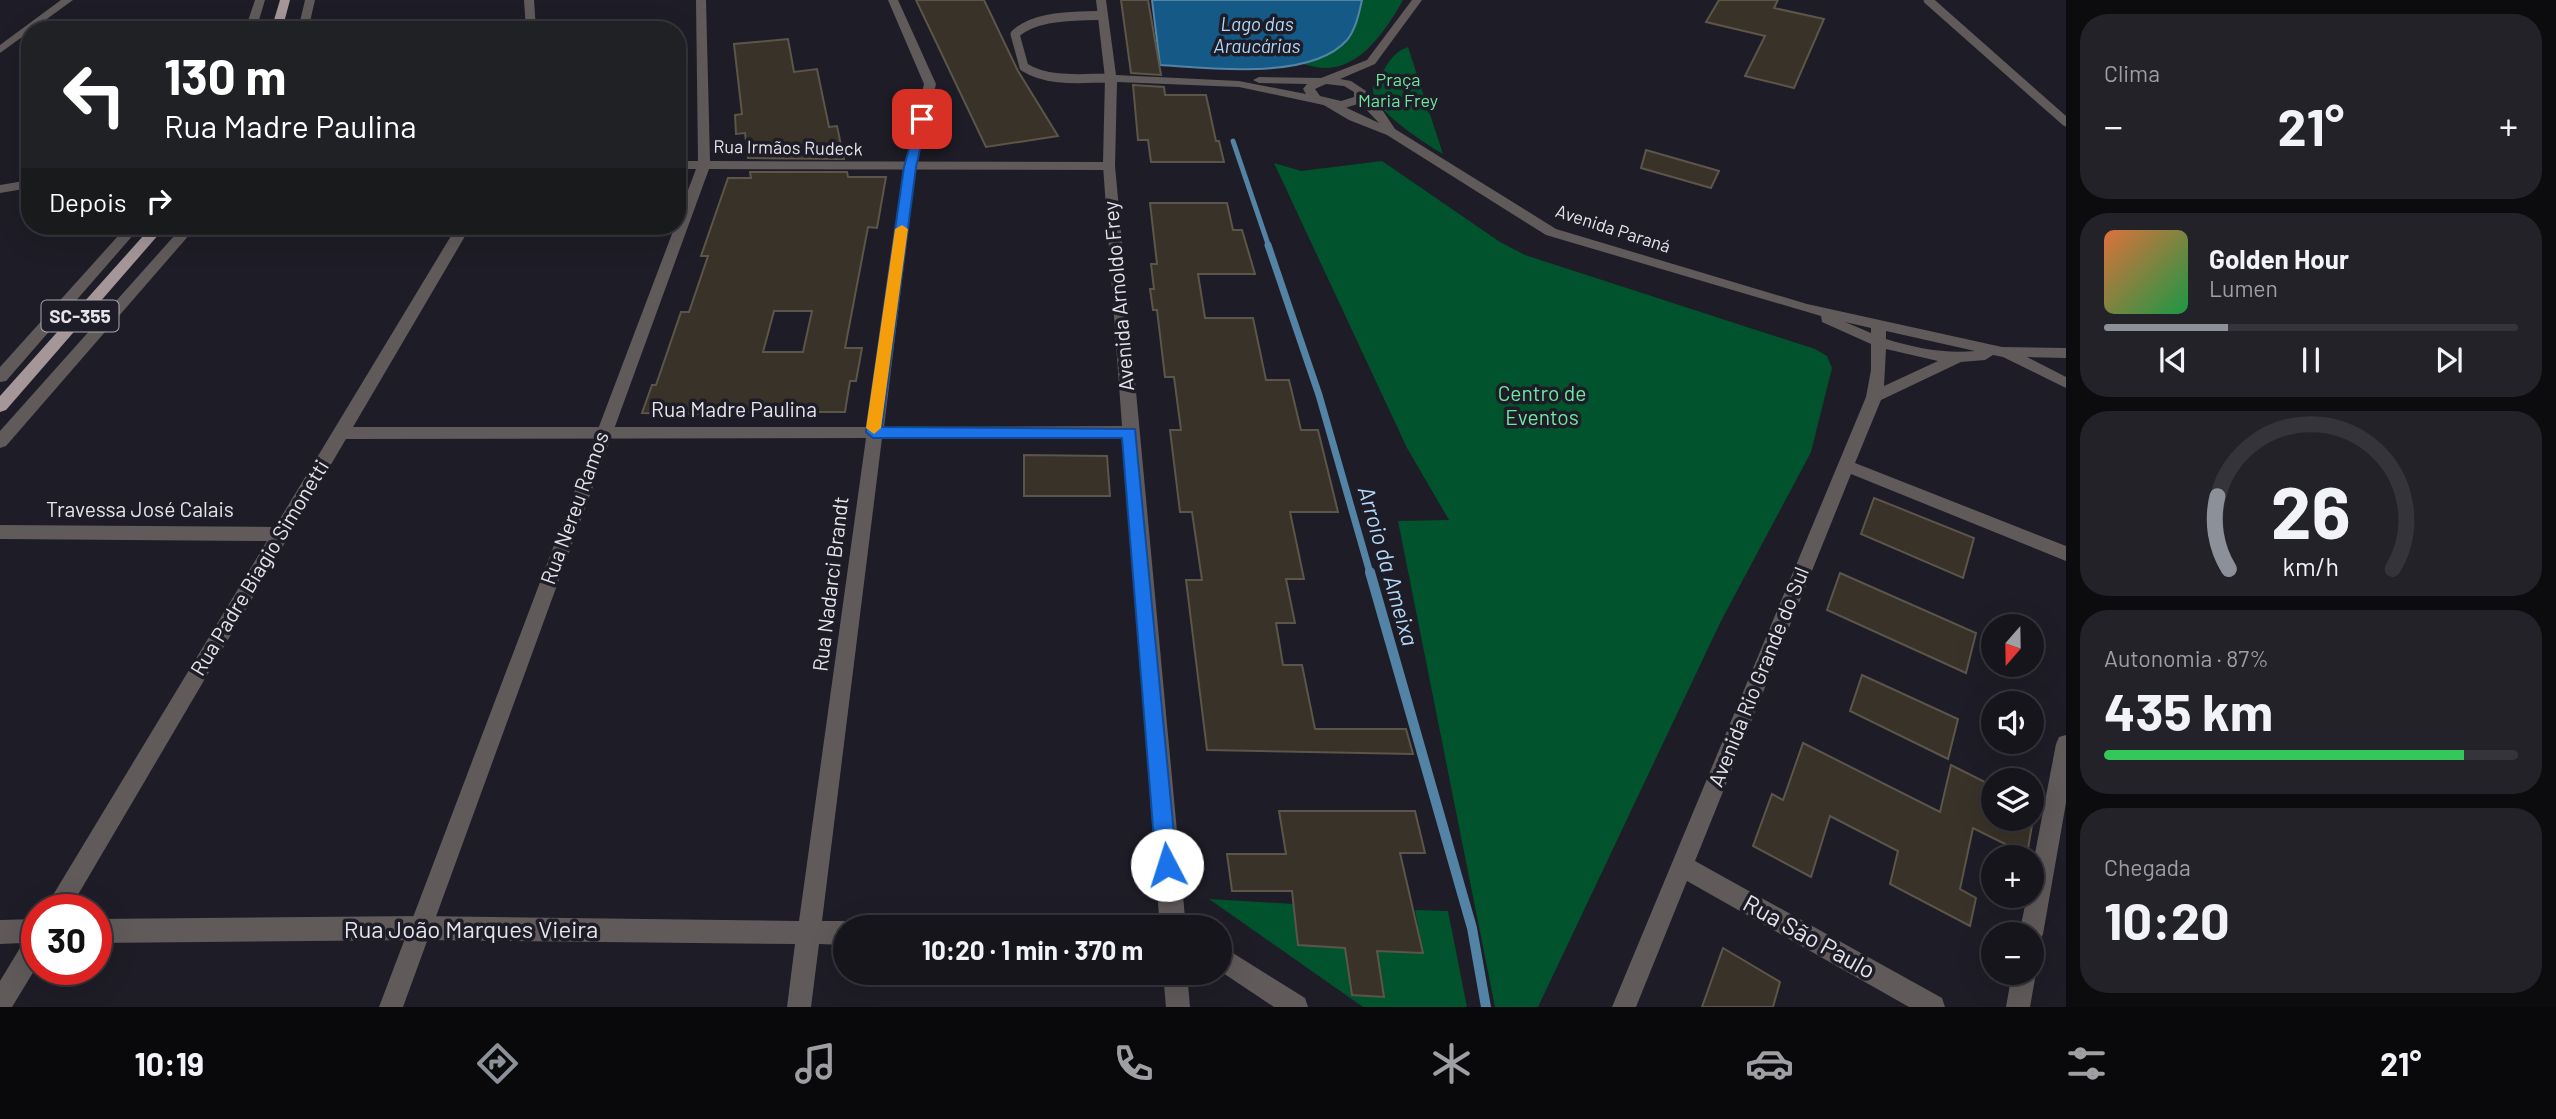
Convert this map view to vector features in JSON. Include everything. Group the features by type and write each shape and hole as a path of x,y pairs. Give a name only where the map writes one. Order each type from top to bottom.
{"main road":[{"path":"279,21 285,0"},
{"name":"SC-355","path":"0,406 151,235"}],"street":[{"path":"39,21 68,0"},
{"path":"253,21 260,0"},
{"path":"305,21 310,0"},
{"path":"529,0 530,21"},
{"name":"Rua Nereu Ramos","path":"686,213 704,165 701,0"},
{"name":"Rua Nadarci Brandt","path":"799,1007 910,167 930,84 893,0"},
{"name":"Avenida Arnoldo Frey","path":"1101,0 1111,78 1108,166 1172,915"},
{"path":"1360,94 1371,62 1418,0"},
{"path":"0,50 21,35"},
{"path":"1322,102 1309,89 1323,80 1371,62"},
{"name":"Avenida Paraná","path":"1111,78 1238,84 1281,79 1347,83 1377,111 1391,132"},
{"name":"Avenida Paraná","path":"1238,84 1322,102 1349,104 1360,94"},
{"name":"Avenida Paraná","path":"1322,102 1391,132 1551,232 1804,308 2002,352"},
{"name":"Rua Irmãos Rudeck","path":"686,165 1108,166"},
{"path":"0,189 21,186"},
{"path":"0,377 126,235"},
{"path":"0,442 182,235"},
{"name":"Rua Padre Biagio Simonetti","path":"66,894 459,235"},
{"name":"Rua Nereu Ramos","path":"391,1007 678,235"},
{"name":"Avenida Paraná","path":"1804,308 1879,343 1959,357 2002,352 2066,353"},
{"name":"Avenida Rio Grande do Sul","path":"1624,1007 1684,867 1844,465 1874,397 1880,370 1878,324"},
{"path":"2002,352 2066,383"},
{"path":"1874,397 1959,357"},
{"name":"Rua Madre Paulina","path":"340,433 1129,432"},
{"path":"1844,465 2066,554"},
{"name":"Travessa José Calais","path":"0,532 279,534"},
{"path":"2033,922 2066,744"},
{"name":"Rua São Paulo","path":"1684,867 1933,1007"},
{"name":"Rua João Marques Vieira","path":"112,931 420,928 833,933"},
{"path":"0,932 21,931"},
{"path":"1232,965 1296,1007"},
{"path":"0,1004 21,969"},
{"path":"1176,985 1178,1007"},
{"path":"2018,1007 2022,985"}],"lane":[{"path":"1928,0 2066,122"},
{"path":"1103,15 1031,23 1018,29 1015,34 1027,70 1044,75 1111,78"}],"green space":[{"path":"1362,0 1403,0 1381,34 1362,54 1339,66 1326,68 1303,64 1327,53 1343,41 1354,24"},
{"name":"Praça Maria Frey","path":"1408,47 1443,154 1400,125 1374,96 1373,87 1387,65"},
{"name":"Centro de Eventos","path":"1382,161 1500,242 1525,255 1815,349 1827,356 1832,368 1811,452 1721,621 1538,1007 1495,1007 1398,521 1449,520 1407,448 1274,163 1301,171"},
{"path":"1209,899 1294,904 1298,945 1345,948 1352,995 1384,996 1377,951 1423,953 1415,910 1448,911 1467,1007 1363,1007"}],"water":[{"name":"Lago das Araucárias","path":"1152,0 1362,0 1350,36 1331,53 1309,62 1285,67 1231,69 1160,65"}],"building":[{"path":"916,0 984,0 1018,71 1058,136 986,147"},
{"path":"1121,0 1148,0 1161,75 1131,73"},
{"path":"1719,0 1778,0 1774,8 1824,19 1794,88 1745,76 1765,36 1706,22"},
{"path":"788,39 794,72 817,69 829,127 837,126 844,159 748,158 745,133 736,134 735,115 742,114 734,44"},
{"path":"1133,85 1164,87 1165,95 1206,95 1216,141 1219,141 1224,162 1151,162 1148,140 1138,140"},
{"path":"1646,150 1719,171 1711,188 1641,168"},
{"path":"750,172 847,172 848,177 886,177 877,228 868,227 845,348 862,348 856,381 850,381 845,412 744,412 743,415 642,413 652,385 656,385 681,312 689,312 708,256 701,256 728,178 751,178","holes":["774,311 812,311 803,352 763,352"]},
{"path":"1150,203 1227,203 1233,230 1242,230 1255,274 1198,274 1205,318 1253,318 1266,380 1289,380 1301,430 1318,430 1338,512 1290,512 1304,579 1286,579 1295,623 1276,623 1283,665 1302,665 1315,729 1406,729 1413,754 1207,750 1186,580 1202,580 1192,512 1180,512 1170,430 1181,430 1174,377 1165,377 1157,310 1153,310 1150,289 1154,289 1151,264 1157,264"},
{"path":"1024,455 1107,456 1110,496 1024,496"},
{"path":"1874,498 1974,538 1963,578 1861,534"},
{"path":"1840,573 1976,633 1966,673 1827,610"},
{"path":"1862,675 1958,719 1948,759 1850,711"},
{"path":"1803,743 1940,812 1951,765 1981,780 1981,831 2031,831 2029,845 2007,845 1973,828 1960,889 1976,898 1970,926 1890,884 1898,851 1830,816 1811,877 1753,846 1772,794 1783,800"},
{"path":"1279,811 1415,811 1425,853 1400,853 1423,953 1377,951 1384,997 1352,995 1345,948 1298,945 1292,891 1232,891 1227,854 1286,854"},
{"path":"1723,948 1780,982 1773,1007 1702,1007"}],"waterway":[{"name":"Arroio da Ameixa","path":"1233,141 1269,247"},
{"name":"Arroio da Ameixa","path":"1268,245 1319,395 1370,573"},
{"name":"Arroio da Ameixa","path":"1370,572 1472,928 1486,1007"}],"slow traffic":[{"path":"874,428 902,229"}],"route":[{"path":"922,119 910,167 873,432 1129,432 1167,865"}]}
